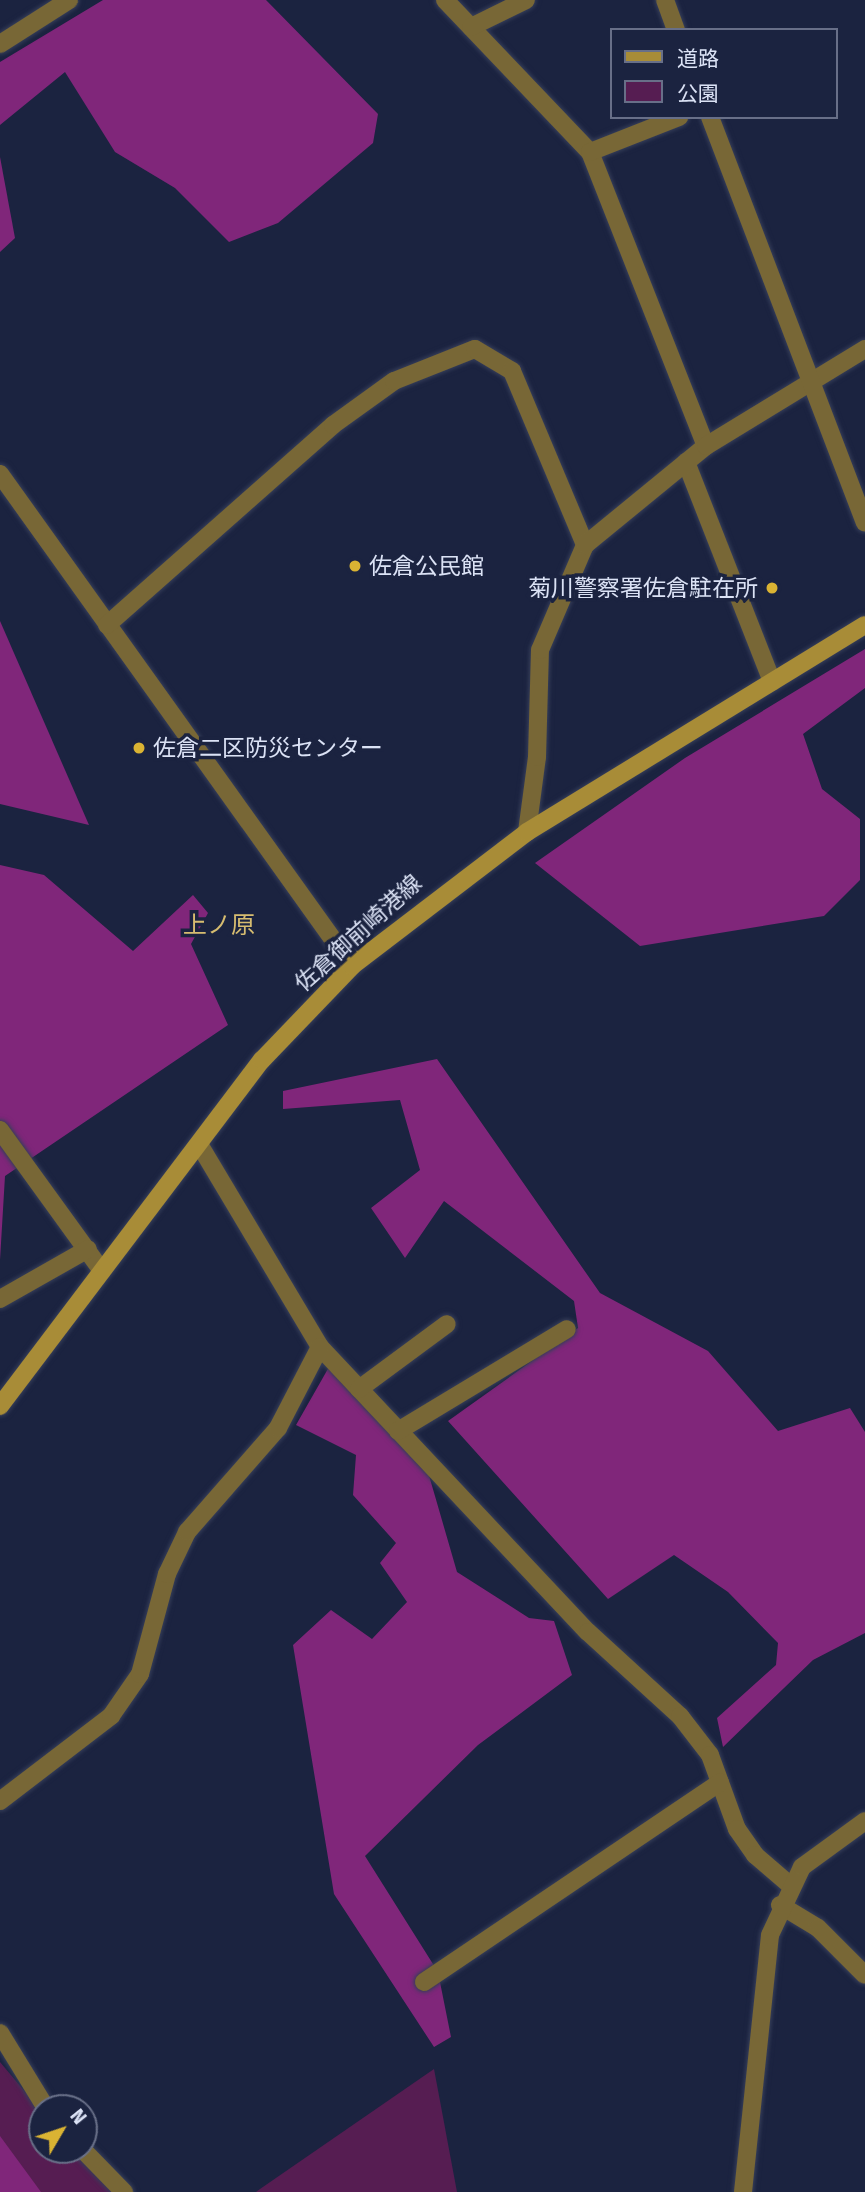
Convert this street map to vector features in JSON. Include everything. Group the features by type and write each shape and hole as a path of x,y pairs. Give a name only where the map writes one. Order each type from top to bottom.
{"main road":[{"name":"佐倉御前崎港線","path":"0,1406 262,1060 352,965 527,832 865,625"}],"street":[{"path":"0,44 69,0"},
{"path":"445,0 590,152 706,446"},
{"path":"471,27 526,0"},
{"path":"665,0 676,28"},
{"path":"590,152 674,119"},
{"path":"711,119 865,522"},
{"path":"107,625 332,425 394,381 475,349 512,371 585,545"},
{"path":"527,832 537,757 540,650 585,545 706,446 813,384 865,349"},
{"path":"686,461 772,682"},
{"path":"0,474 352,965"},
{"path":"0,1130 102,1271"},
{"path":"199,1144 320,1347 588,1632 680,1716 710,1755 755,1855 791,1886"},
{"path":"0,1299 89,1250"},
{"path":"359,1389 447,1324"},
{"path":"398,1431 567,1329"},
{"path":"0,1801 111,1716 140,1674 167,1574 187,1532 278,1427 320,1347"},
{"path":"424,1982 720,1782"},
{"path":"743,2192 770,1934 780,1905 802,1867 865,1821"},
{"path":"780,1905 818,1928 865,1975"},
{"path":"0,2034 37,2094"},
{"path":"97,2164 124,2192"}],"green space":[{"path":"0,2062 28,2095 28,2164 90,2164 116,2192 0,2192"},
{"path":"434,2069 457,2192 256,2192 260,2189"}],"shaded area":[{"path":"103,0 266,0 378,114 373,143 278,223 229,242 175,188 115,152 65,72 0,125 0,62"},
{"path":"0,157 15,238 0,252"},
{"path":"0,621 89,825 0,804"},
{"path":"865,649 865,688 803,734 822,789 860,819 860,880 824,916 640,946 535,863 685,758"},
{"path":"0,865 44,875 133,951 193,895 208,913 191,944 228,1025 5,1176 0,1260"},
{"path":"437,1059 600,1293 708,1351 778,1431 850,1408 865,1432 865,1633 813,1660 723,1747 717,1718 776,1665 778,1643 728,1592 674,1555 608,1599 448,1421 578,1328 574,1301 444,1201 405,1258 371,1208 420,1170 400,1100 283,1109 283,1091"},
{"path":"329,1367 426,1465 457,1572 529,1618 554,1621 572,1675 478,1745 365,1856 438,1972 451,2037 434,2047 334,1894 293,1645 331,1610 372,1639 407,1602 380,1563 396,1543 353,1495 356,1455 296,1425"},
{"path":"0,2136 41,2192 0,2192"}],"place":[{"name":"佐倉公民館","path":"355,566"},
{"name":"菊川警察署佐倉駐在所","path":"772,588"},
{"name":"佐倉二区防災センター","path":"139,748"}],"district":[{"name":"上ノ原","path":"219,926"}]}
